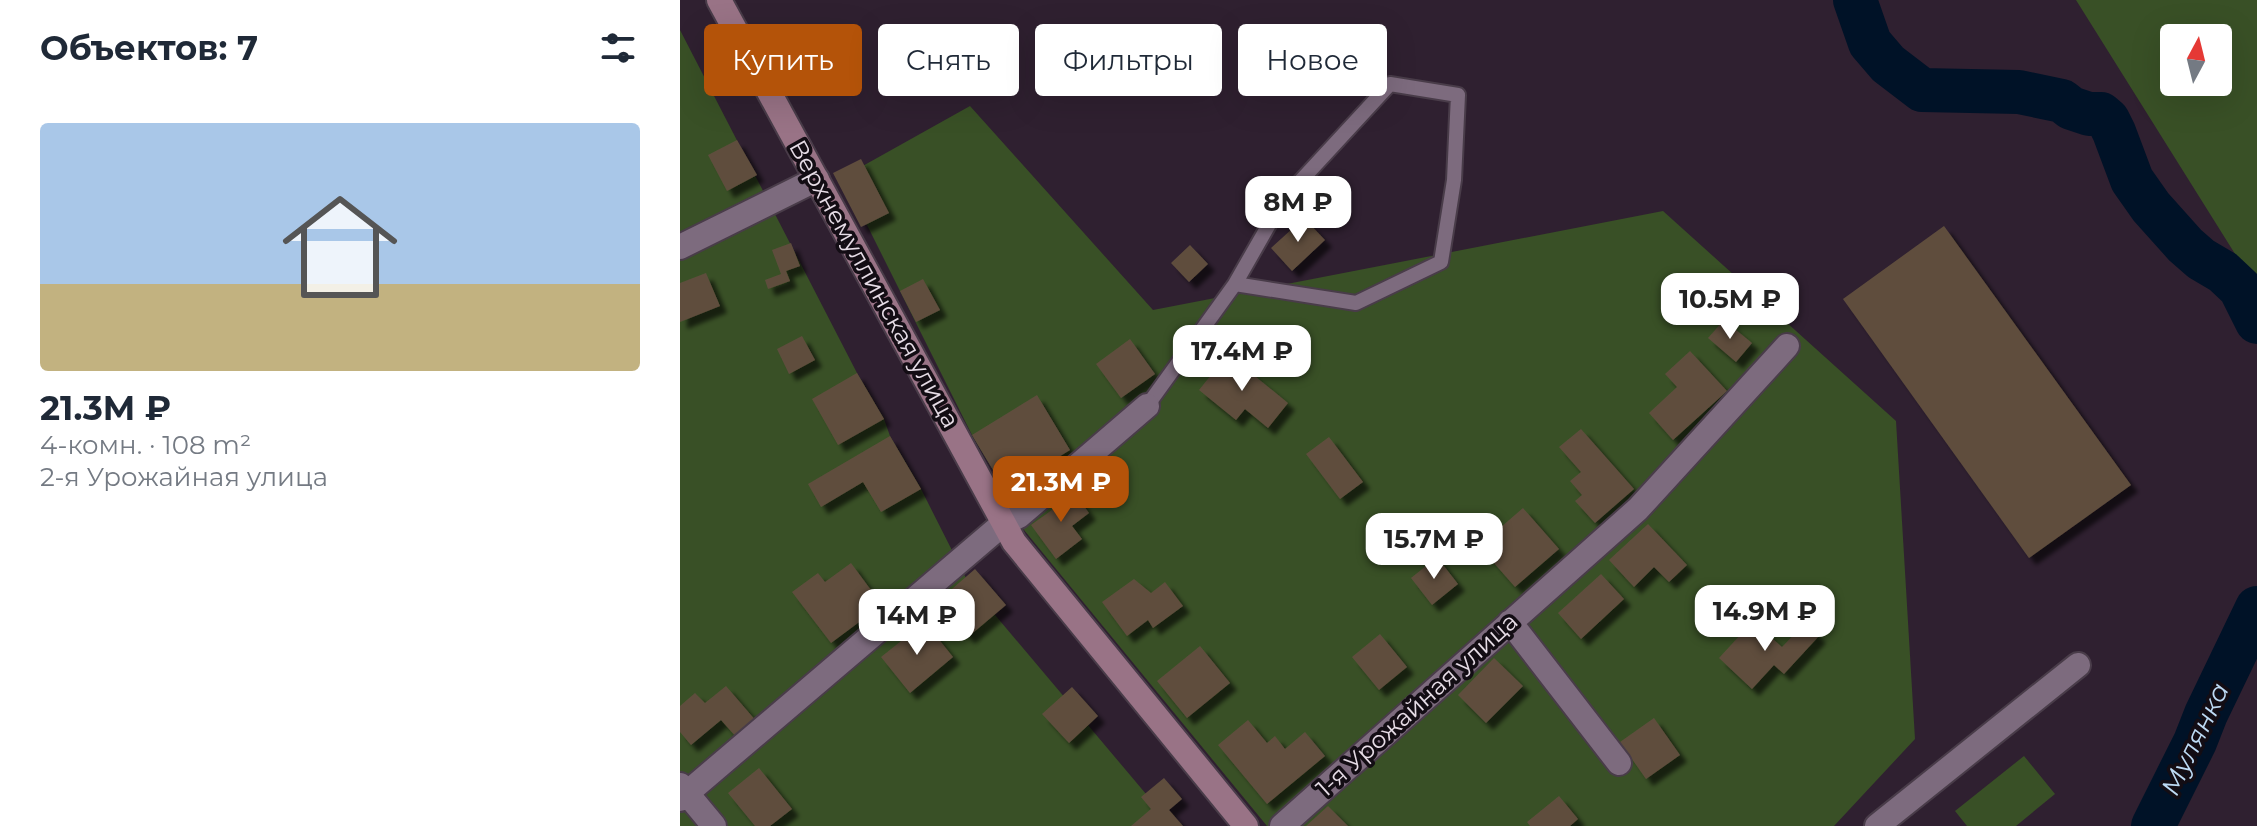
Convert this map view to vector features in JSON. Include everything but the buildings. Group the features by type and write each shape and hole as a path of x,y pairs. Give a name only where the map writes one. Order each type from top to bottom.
{"street":[{"name":"Верхнемуллинская улица","path":"719,0 1014,542 1246,826"},
{"path":"680,247 817,179"},
{"name":"1-я Урожайная улица","path":"1282,826 1638,509 1787,346"},
{"path":"714,826 682,792 1004,523 1019,516 1147,406"},
{"path":"1510,622 1619,763"},
{"path":"1877,826 2078,665"}],"lane":[{"path":"1147,406 1235,284 1283,200 1390,84 1458,95 1454,180 1441,262 1356,303 1235,284"}],"green space":[{"path":"2076,0 2257,0 2257,289"},
{"path":"680,30 704,77 704,96 714,96 969,584 1173,826 680,826"},
{"path":"970,106 1153,310 1663,211 1896,421 1915,739 1834,826 1267,826 1015,519 1005,490 972,435 843,177"},
{"path":"2024,756 2055,794 2016,826 1967,826 1955,811"}],"waterway":[{"name":"Мулянка","path":"1855,0 1870,43 1888,64 1922,90 2019,92 2062,101 2071,108 2089,114 2101,114 2114,132 2132,180 2151,207 2185,245 2240,288 2257,322"},
{"name":"Мулянка","path":"2153,826 2257,608"}]}
